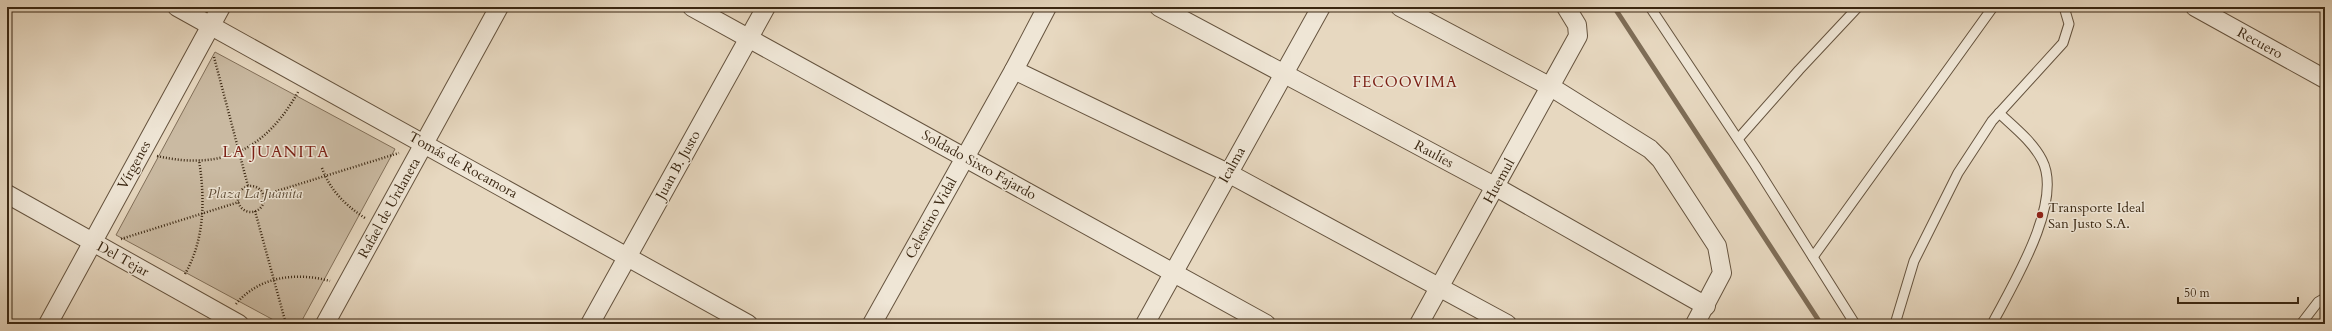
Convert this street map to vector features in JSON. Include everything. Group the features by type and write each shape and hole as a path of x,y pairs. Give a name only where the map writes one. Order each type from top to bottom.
{"street":[{"name":"Tomás de Rocamora","path":"177,7 209,29 303,77 748,324"},
{"name":"Vírgenes","path":"48,324 96,244 143,149 221,7"},
{"name":"Rafael de Urdaneta","path":"325,324 499,7"},
{"name":"Soldado Sixto Fajardo","path":"692,7 1266,324"},
{"name":"Juan B. Justo","path":"590,324 766,7"},
{"name":"Celestino Vidal","path":"872,324 1014,70 1047,7"},
{"name":"Raulíes","path":"1159,7 1496,187 1706,306"},
{"name":"Icalma","path":"1145,324 1321,7"},
{"path":"1400,7 1551,87 1637,139 1661,160 1717,246 1722,273 1706,306 1695,324"},
{"name":"Huemul","path":"1419,324 1578,36 1577,26 1566,7"},
{"name":"Recuero","path":"2195,7 2325,79"},
{"path":"1014,70 1228,173 1507,324"},
{"name":"Del Tejar","path":"7,194 232,320"}],"lane":[{"path":"1650,7 1738,140 1855,324"},
{"path":"1738,140 1799,70 1858,7"},
{"path":"1813,257 1993,7"},
{"path":"1895,324 1914,261 1958,173 1992,121 2063,43 2068,24 2064,7"},
{"path":"1992,324 2032,247 2046,208 2047,179 2043,160 1999,113"},
{"path":"2301,324 2318,302 2325,298"}],"path":[{"path":"209,29 248,186"},
{"path":"143,149 155,156 170,159 199,160 239,152 255,144 272,130 286,114 299,90 303,77"},
{"path":"264,195 425,144"},
{"path":"177,289 195,252 202,214 202,181 199,160"},
{"path":"322,168 325,176 349,208 380,225"},
{"path":"248,186 256,186 264,195 262,207 255,211 246,211 239,202 239,194 248,186"},
{"path":"96,244 239,202"},
{"path":"255,211 286,324"},
{"path":"232,320 241,297 256,286 273,279 311,277 346,287"}],"green space":[{"name":"Plaza La Juanita","path":"215,52 395,149 300,324 281,324 116,235"}],"waterway":[{"path":"1614,7 1821,324"}],"place":[{"name":"Transporte Ideal San Justo S.A.","path":"2040,215"}],"district":[{"name":"FECOOVIMA","path":"1405,82"},
{"name":"LA JUANITA","path":"276,152"}]}
